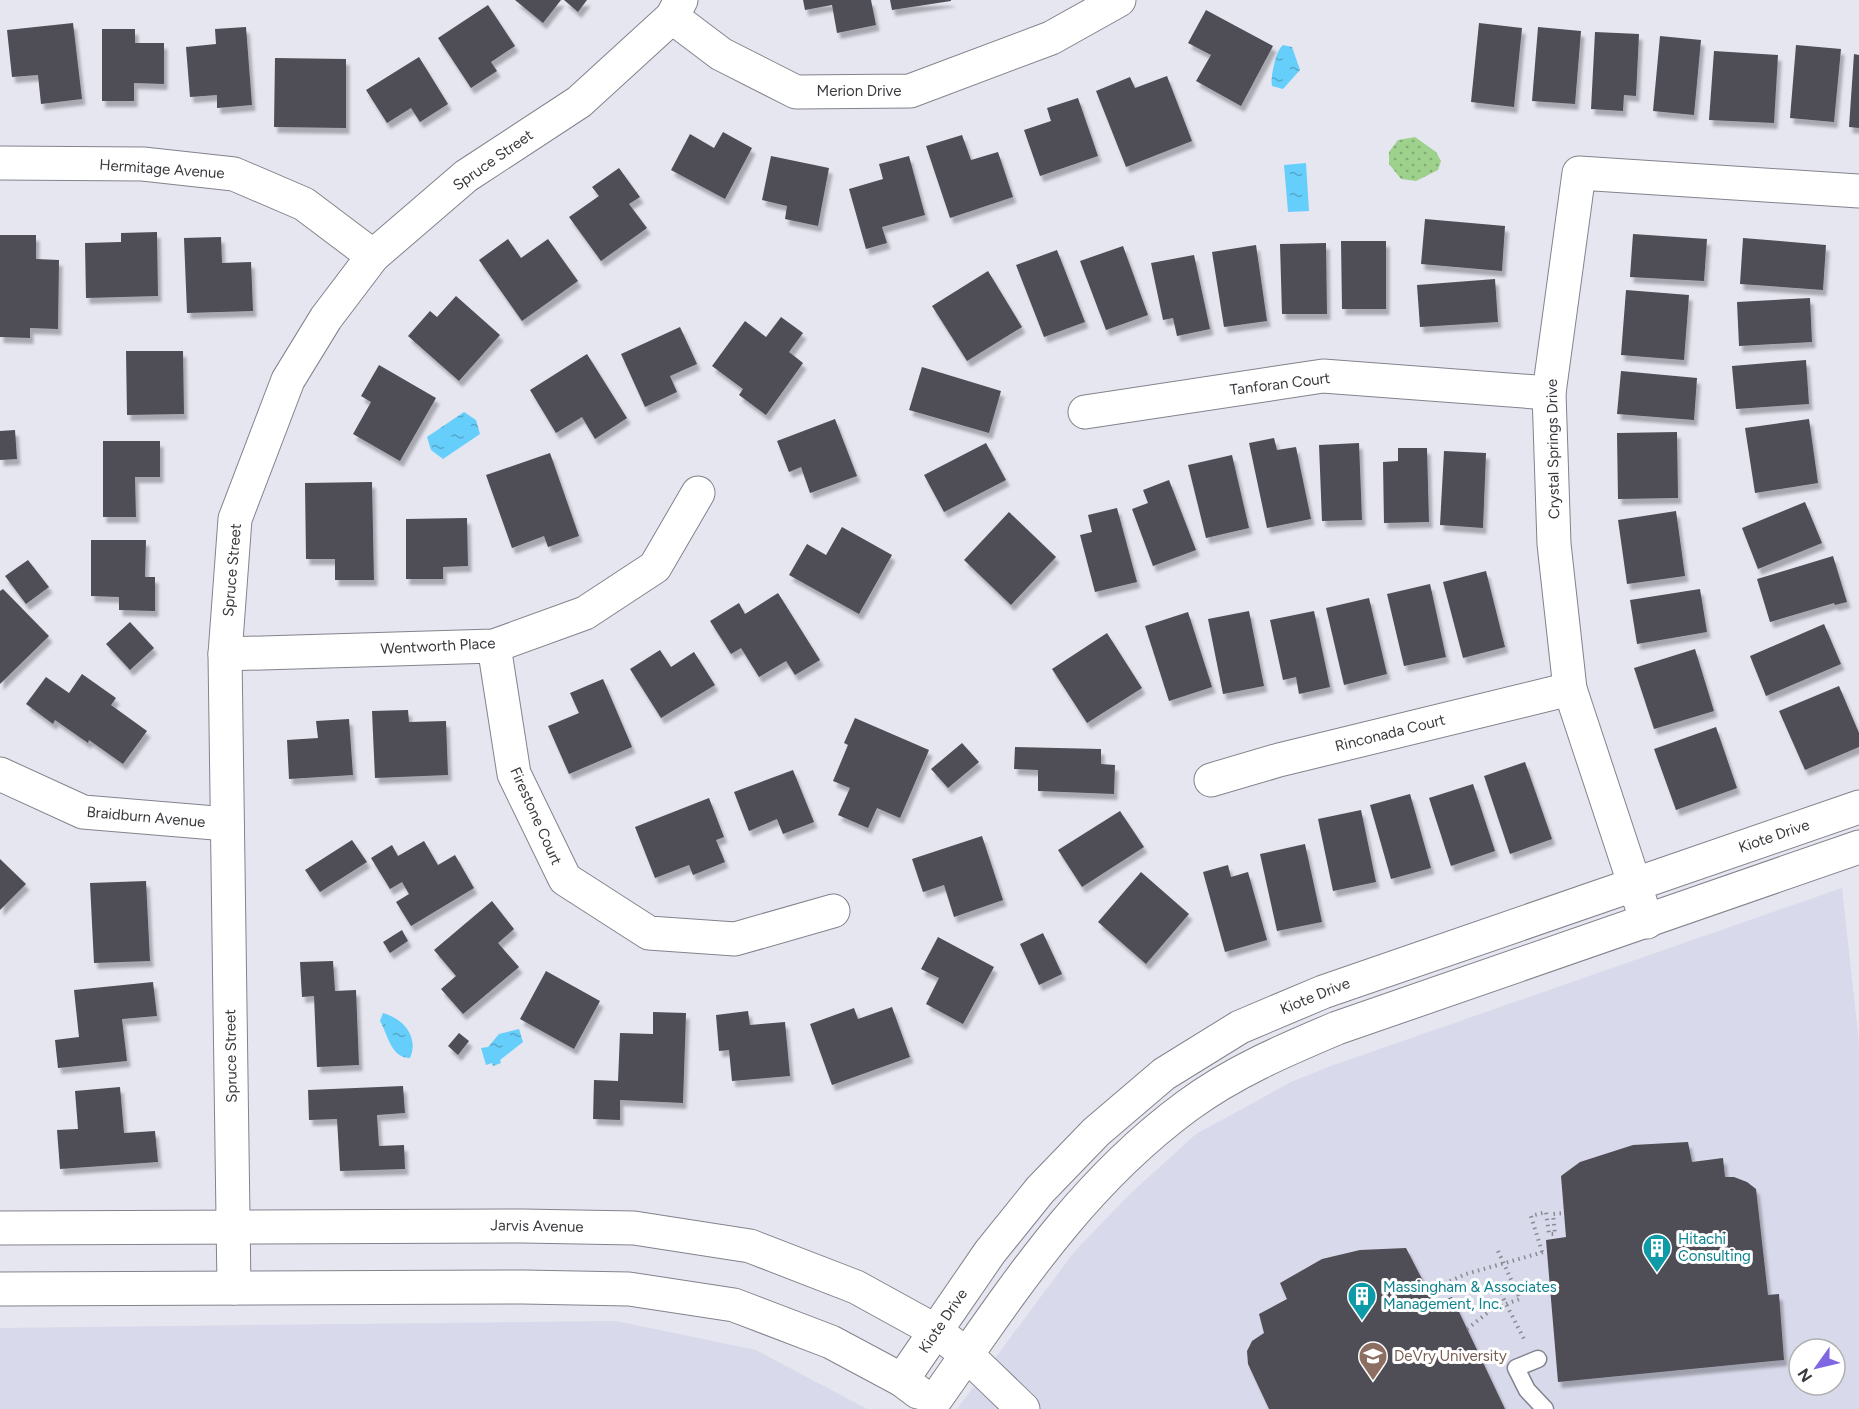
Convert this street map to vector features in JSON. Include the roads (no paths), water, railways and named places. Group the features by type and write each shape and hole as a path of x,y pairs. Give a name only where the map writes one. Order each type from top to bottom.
{"street":[{"name":"Merion Drive","path":"676,9 721,54 796,92 910,91 1051,38 1119,0"},
{"name":"Spruce Street","path":"234,1288 225,654 235,519 288,380 326,318 373,256 466,176 579,102 676,9"},
{"name":"Hermitage Avenue","path":"0,163 143,164 234,174 304,204 373,256"},
{"name":"Crystal Springs Drive","path":"1647,922 1570,688 1554,544 1549,393 1579,173 1859,191"},
{"name":"Tanforan Court","path":"1085,412 1323,376 1549,393"},
{"name":"Wentworth Place","path":"225,654 494,646 585,613 656,567 698,493"},
{"name":"Firestone Court","path":"494,646 514,774 565,879 650,933 735,939 833,910"},
{"name":"Rinconada Court","path":"1211,780 1279,760 1570,688"},
{"name":"Braidburn Avenue","path":"0,774 82,812 227,824"},
{"name":"Kiote Drive","path":"902,1380 990,1252 1040,1190 1096,1132 1164,1074 1240,1027 1323,992 1859,807"},
{"path":"0,1289 629,1289 734,1305 831,1342 902,1380 936,1406 967,1355 1023,1273 1069,1216 1123,1161 1188,1106 1258,1062 1337,1028 1859,847"},
{"name":"Jarvis Avenue","path":"0,1228 634,1228 750,1246 856,1287 936,1331 967,1355 1023,1409"}],"lane":[{"path":"1538,1359 1516,1368 1527,1390 1545,1409"}],"water":[{"path":"1283,45 1292,47 1300,70 1283,89 1272,86 1272,82 1276,58"},
{"path":"1306,163 1309,211 1288,212 1284,165"},
{"path":"464,412 476,420 480,434 443,459 431,450 427,437"},
{"path":"383,1013 403,1024 408,1030 413,1043 410,1058 398,1054 391,1045 380,1021"},
{"path":"519,1029 523,1042 500,1060 501,1063 493,1066 492,1063 486,1065 481,1048 488,1047 499,1034"}],"place":[{"name":"Hitachi Consulting","path":"1657,1274"},
{"name":"Massingham & Associates Management, Inc.","path":"1362,1322"},
{"name":"DeVry University","path":"1373,1382"}]}
